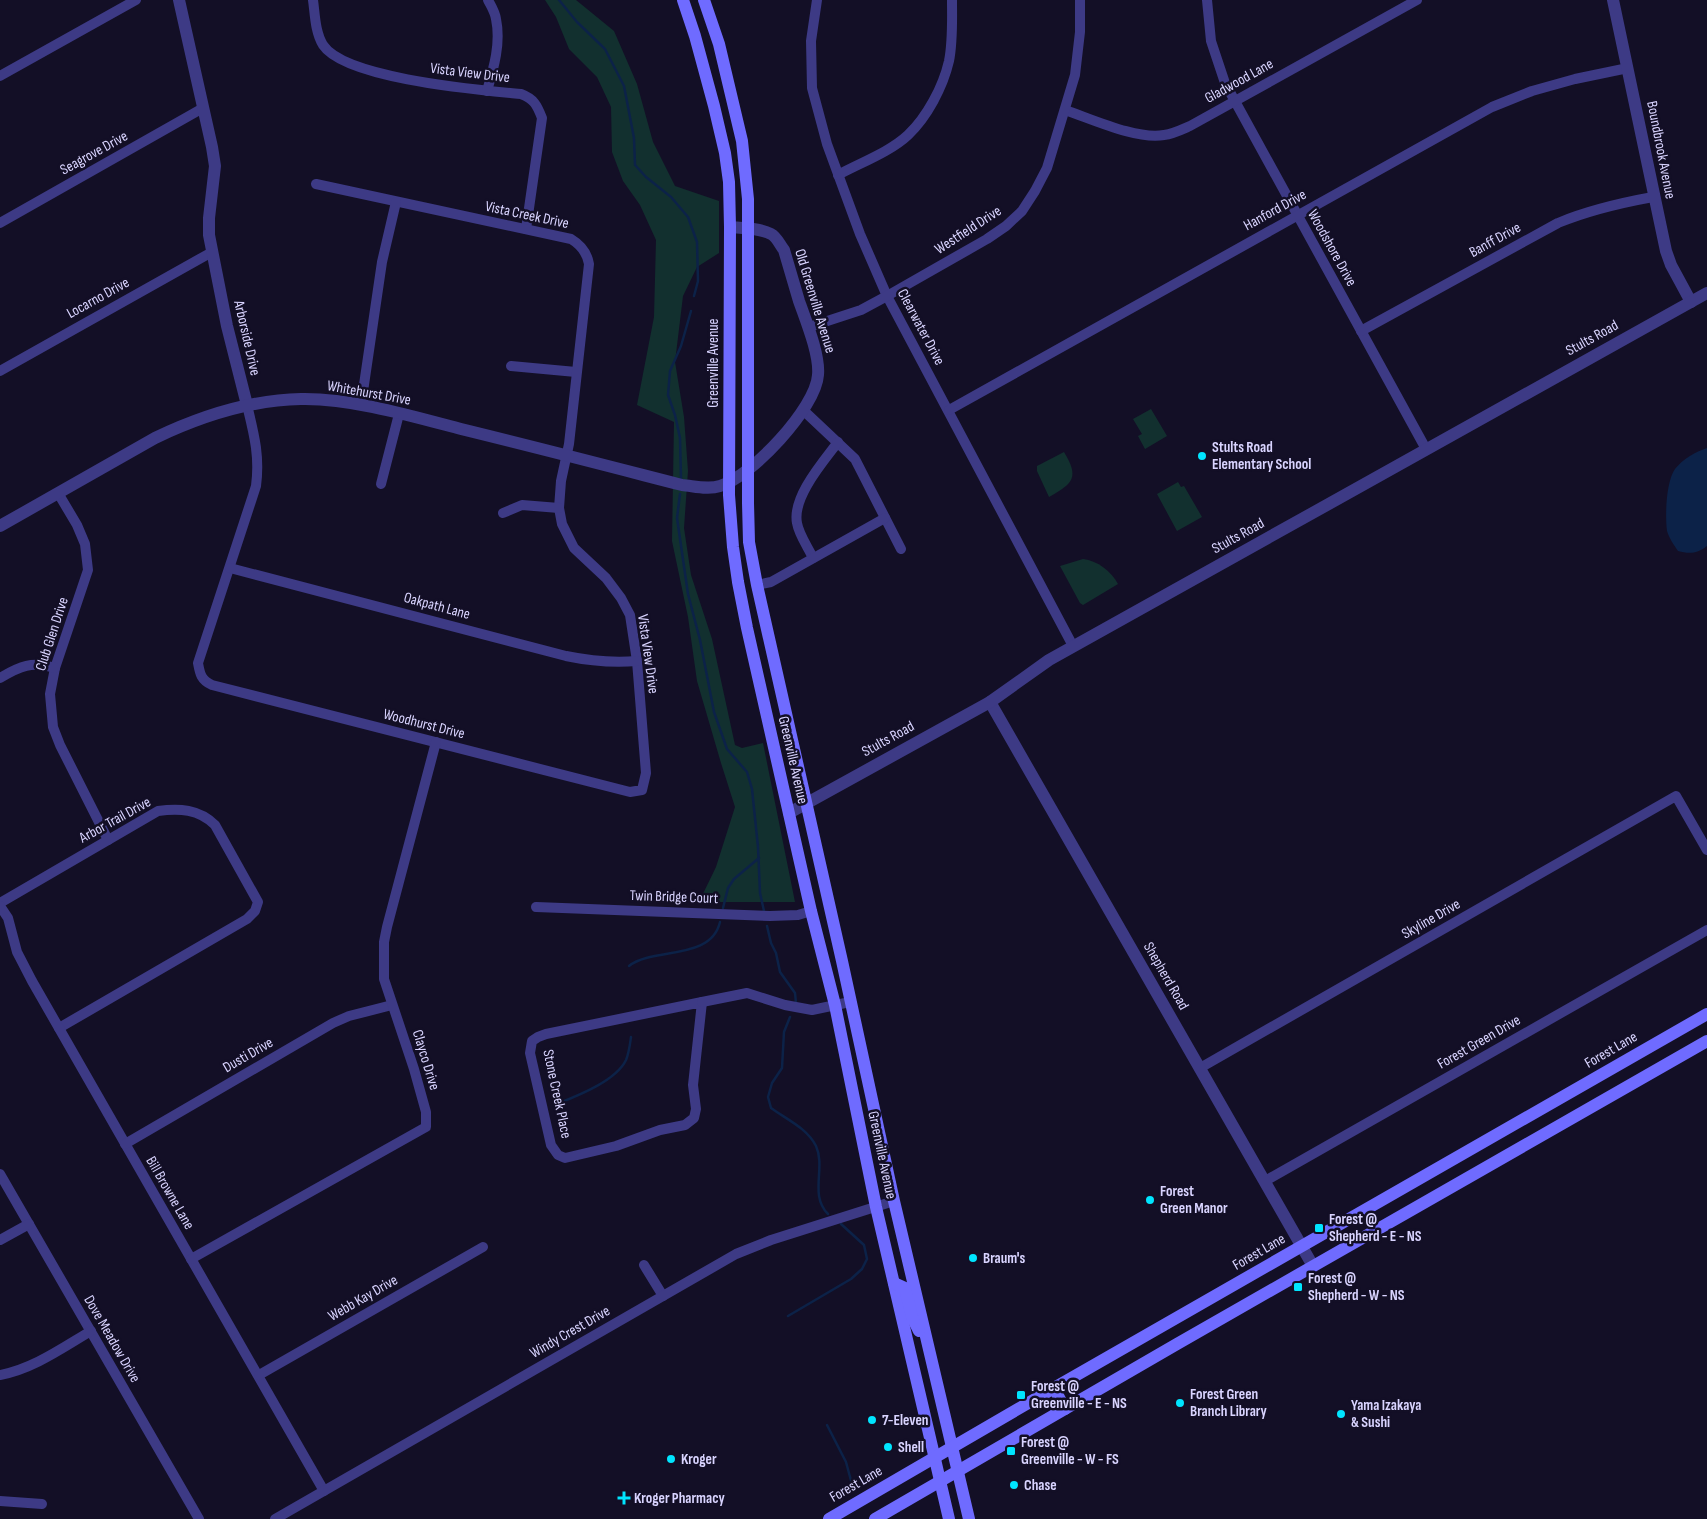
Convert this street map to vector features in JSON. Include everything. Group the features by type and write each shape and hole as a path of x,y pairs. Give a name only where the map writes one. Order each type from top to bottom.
{"main road":[{"name":"Greenville Avenue","path":"683,0 695,36 725,153 729,182 729,482 733,547 738,582 811,911 835,1005 876,1207 949,1519"},
{"name":"Greenville Avenue","path":"704,0 719,44 742,141 748,200 749,542 894,1200 969,1519"},
{"name":"Forest Lane","path":"828,1519 1707,1014"},
{"path":"875,1519 1313,1266 1707,1042"},
{"path":"1648,1048 1660,1068"},
{"path":"1391,1194 1403,1215"},
{"path":"894,1283 905,1288 916,1325 926,1338"},
{"path":"1165,1324 1177,1344"},
{"path":"1054,1388 1065,1409"}],"street":[{"path":"0,76 136,0"},
{"name":"Arborside Drive","path":"179,0 215,166 209,218 212,252 257,448 258,467 256,486 198,663 201,677"},
{"name":"Vista View Drive","path":"313,0 319,35 324,46 331,53 351,64 380,74 422,82 521,94 530,98 538,108 542,118 526,229"},
{"path":"487,91 498,41 496,18 488,0"},
{"name":"Clearwater Drive","path":"817,0 811,41 812,88 827,144 860,234 888,296 1073,646"},
{"path":"838,175 891,146 907,135 921,120 933,101 949,63 952,41 952,0"},
{"name":"Westfield Drive","path":"809,327 860,310 888,296 987,239 1006,226 1022,211 1036,191 1047,168 1075,75 1078,54 1080,0"},
{"name":"Woodshore Drive","path":"1207,0 1211,41 1224,83 1426,449"},
{"name":"Gladwood Lane","path":"1065,110 1147,136 1163,135 1190,126 1417,0"},
{"name":"Boundbrook Avenue","path":"1613,0 1666,252 1670,265 1691,302"},
{"name":"Hanford Drive","path":"949,410 1492,107 1532,91 1575,78 1628,68"},
{"name":"Seagrove Drive","path":"0,223 203,108"},
{"name":"Vista Creek Drive","path":"316,184 571,239 579,244 587,255 589,264 569,444 566,455"},
{"name":"Banff Drive","path":"1362,331 1558,223 1577,215 1606,207 1653,197"},
{"path":"361,405 382,262 396,202"},
{"name":"Old Greenville Avenue","path":"730,227 771,234 784,250 809,327 818,373 816,386 811,398 763,457 748,470"},
{"name":"Locarno Drive","path":"0,371 212,252"},
{"name":"Stults Road","path":"789,813 990,702 1037,668 1073,646 1707,293"},
{"path":"511,366 576,372"},
{"name":"Whitehurst Drive","path":"0,526 155,438 180,426 247,405 303,399 361,405 682,485 710,488 720,486 748,470"},
{"path":"802,410 855,459 901,549"},
{"path":"381,484 399,414"},
{"path":"813,558 796,522 799,500 816,472 838,442"},
{"name":"Vista View Drive","path":"566,455 561,481 559,508 562,524 574,548 606,578 621,598 630,615 637,661 646,773 642,790"},
{"name":"Club Glen Drive","path":"58,493 77,525 85,544 88,570 55,668 50,694 53,727 60,745 108,840"},
{"path":"503,513 522,505 559,508"},
{"path":"757,585 771,582 885,518"},
{"name":"Oakpath Lane","path":"230,568 566,656 616,663 637,661"},
{"path":"0,678 18,667 36,664 55,668"},
{"name":"Woodhurst Drive","path":"201,677 212,685 630,792 642,790"},
{"name":"Shepherd Road","path":"990,702 1313,1266"},
{"name":"Clayco Drive","path":"191,1259 426,1128 426,1112 414,1069 384,978 384,942 386,927 436,742"},
{"name":"Skyline Drive","path":"1200,1068 1676,796 1707,850"},
{"name":"Arbor Trail Drive","path":"0,904 158,811 177,808 207,817 215,825 258,902 255,911 247,920 59,1028"},
{"name":"Bill Browne Lane","path":"0,904 8,918 17,952 32,981 324,1491"},
{"name":"Twin Bridge Court","path":"536,906 770,916 798,915 811,911"},
{"name":"Forest Green Drive","path":"1265,1181 1707,930"},
{"name":"Stone Creek Place","path":"702,1002 693,1085 696,1109 694,1118 685,1125 660,1130 616,1146 565,1158 558,1155 551,1145 530,1053 532,1041 538,1037 546,1034 702,1002 747,993 785,1005 812,1010 850,1002"},
{"name":"Dusti Drive","path":"125,1144 333,1023 349,1016 392,1005"},
{"name":"Dove Meadow Drive","path":"0,1174 198,1519"},
{"name":"Windy Crest Drive","path":"275,1519 736,1254 894,1200"},
{"path":"0,1240 29,1224"},
{"name":"Webb Kay Drive","path":"259,1375 482,1247"},
{"path":"644,1265 663,1296"},
{"path":"0,1376 14,1373 40,1360 90,1331"},
{"path":"0,1501 42,1504"}],"green space":[{"path":"545,0 576,0 614,31 637,84 653,142 675,186 719,201 719,253 697,267 683,296 675,362 684,417 688,471 684,528 691,575 712,639 735,745 742,748 763,743 795,902 699,902 716,867 735,807 697,681 688,617 672,541 674,422 637,405 654,317 656,240 640,205 623,181 612,152 611,107 597,77 569,49 556,17"},
{"path":"1151,409 1167,436 1145,449 1138,436 1142,434 1133,419"},
{"path":"1064,452 1072,468 1072,479 1064,488 1049,497 1037,471 1037,466"},
{"path":"1178,482 1181,487 1184,486 1202,517 1177,531 1157,494"},
{"path":"1083,559 1104,567 1118,584 1083,605 1080,603 1060,566"}],"water":[{"path":"1707,448 1707,546 1700,551 1686,553 1678,551 1667,531 1666,508 1668,490 1675,469 1694,454"}],"waterway":[{"path":"559,0 577,22 605,49 624,86 634,138 635,165 646,177 671,197 688,217 697,242 698,281 694,296"},
{"path":"681,478 680,438 668,395 670,371 681,346 691,311"},
{"path":"680,494 677,518 688,594 700,640 714,712 727,749 747,772 752,789 758,847 760,893 764,911"},
{"path":"723,908 728,888 734,879 759,858"},
{"path":"629,966 639,960 680,952 705,943 714,934 720,922"},
{"path":"767,926 780,972 795,993 796,1003"},
{"path":"790,1017 784,1032 782,1068 772,1083 768,1097 771,1108 802,1129 816,1146 819,1154 818,1190 822,1207 828,1214"},
{"path":"557,1104 595,1087 614,1075 626,1060 631,1037"},
{"path":"788,1316 851,1279 862,1269 867,1259 864,1245 841,1224"},
{"path":"827,1425 846,1462 853,1488"}],"place":[{"name":"Stults Road Elementary School","path":"1202,456"},
{"name":"Forest Green Manor","path":"1150,1200"},
{"name":"Forest @ Shepherd - E - NS","path":"1319,1228"},
{"name":"Braum's","path":"973,1258"},
{"name":"Forest @ Shepherd - W - NS","path":"1298,1287"},
{"name":"Forest @ Greenville - E - NS","path":"1021,1395"},
{"name":"Forest Green Branch Library","path":"1180,1403"},
{"name":"Yama Izakaya & Sushi","path":"1341,1414"},
{"name":"7-Eleven","path":"872,1420"},
{"name":"Shell","path":"888,1447"},
{"name":"Forest @ Greenville - W - FS","path":"1011,1451"},
{"name":"Kroger","path":"671,1459"},
{"name":"Chase","path":"1014,1485"},
{"name":"Kroger Pharmacy","path":"624,1498"}]}
